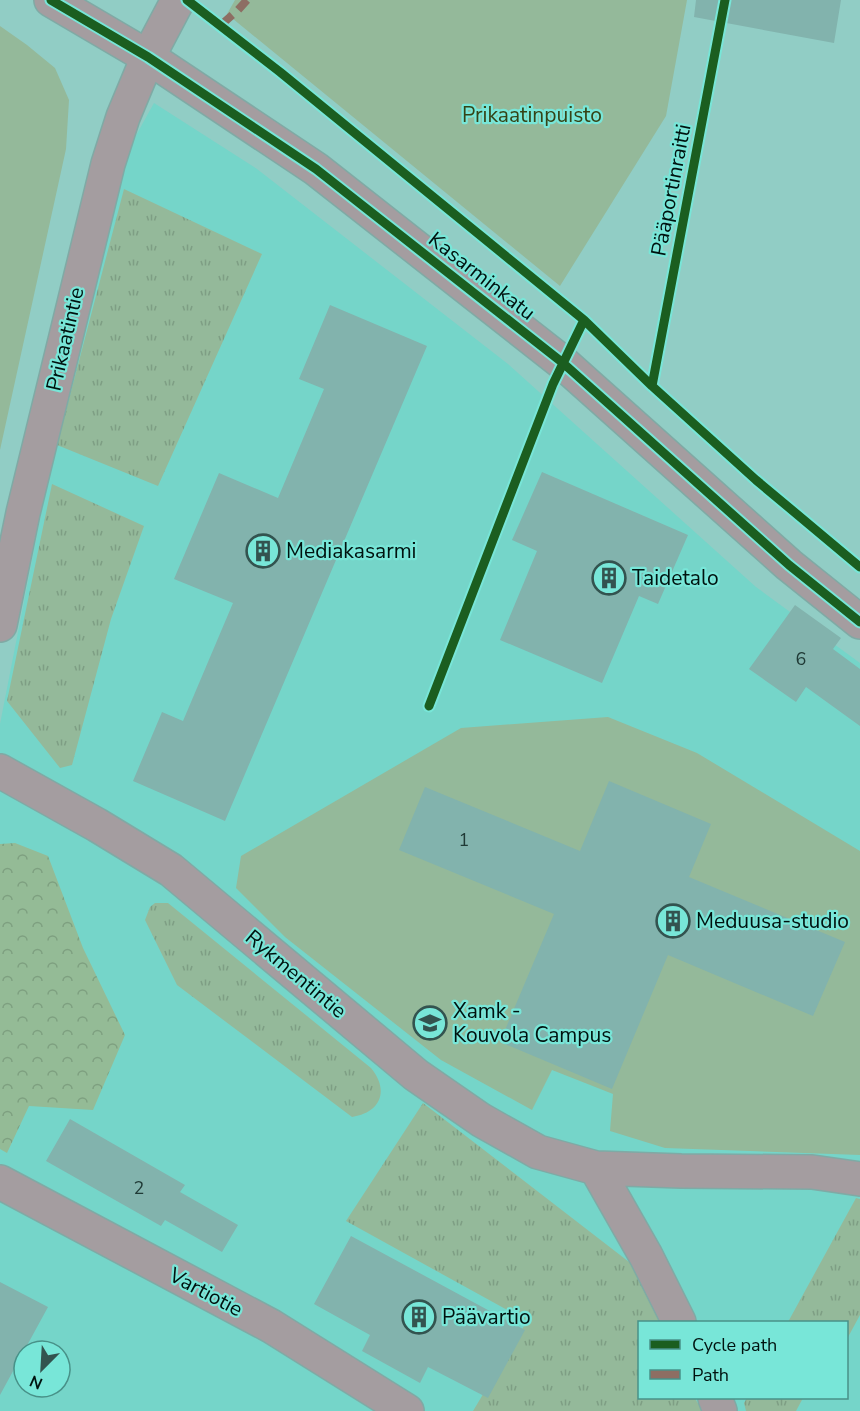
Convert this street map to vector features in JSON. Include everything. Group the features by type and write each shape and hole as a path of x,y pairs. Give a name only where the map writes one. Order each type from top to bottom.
{"street":[{"name":"Kasarminkatu","path":"51,0 148,57 316,169 563,363 789,565 860,622"},
{"name":"Prikaatintie","path":"0,625 23,513 108,164 119,128 148,57 178,0"},
{"name":"Rykmentintie","path":"0,771 97,825 171,870 416,1075 481,1120 538,1152 596,1167 681,1171 812,1172 860,1179"},
{"path":"596,1167 646,1256 678,1321"},
{"name":"Vartiotie","path":"0,1182 271,1326 407,1411"}],"shaded area":[{"name":"Xamk - Kouvola Campus","path":"154,103 257,169 508,364 756,587 860,663 860,1411 0,1411 0,724 104,193"}],"green space":[{"name":"Prikaatinpuisto","path":"235,0 687,0 666,116 560,286 227,14"},
{"path":"0,26 55,68 69,100 66,149 0,450"},
{"path":"124,189 262,254 158,486 57,445"},
{"path":"52,484 144,526 111,619 72,765 60,768 7,701"},
{"path":"608,717 697,753 860,851 860,1155 665,1148 610,1131 613,1094 552,1070 532,1110 441,1060 285,937 236,888 241,856 461,728"},
{"path":"15,843 48,856 83,948 125,1035 93,1110 29,1106 7,1153 0,1149 0,844"},
{"path":"155,903 168,903 371,1068 377,1077 381,1093 375,1106 362,1115 352,1117 177,985 145,920 150,907"},
{"path":"423,1103 633,1265 660,1321 638,1321 638,1399 696,1399 702,1411 473,1411 527,1321 346,1221"},
{"path":"856,1198 860,1199 860,1315 848,1337 848,1321 789,1321"},
{"path":"746,1399 802,1399 796,1411 746,1411 744,1403"}],"building":[{"path":"696,0 841,0 834,43 694,17"},
{"name":"Mediakasarmi","path":"330,305 427,346 225,821 133,781 162,712 183,721 233,603 174,579 219,473 278,498 324,389 299,379"},
{"name":"Taidetalo","path":"542,472 688,535 658,604 639,596 602,683 500,640 537,551 512,540"},
{"path":"795,605 841,638 833,649 860,669 860,726 806,687 796,702 749,669"},
{"name":"Meduusa-studio","path":"609,781 711,824 689,877 845,942 813,1016 668,955 612,1089 500,1042 554,914 399,850 425,787 580,851"},
{"path":"70,1119 185,1185 180,1192 238,1225 222,1252 165,1220 161,1226 46,1161"},
{"name":"Päävartio","path":"351,1236 525,1330 488,1398 428,1367 420,1383 362,1351 370,1335 314,1304"},
{"path":"0,1282 48,1307 31,1339 12,1339 12,1373 0,1395"}],"marked path":[{"path":"221,25 247,0"}],"cycle path":[{"path":"51,0 148,57 316,169 563,363 789,565 860,622"},
{"path":"187,0 280,72 584,320 652,386 756,480 860,567"},
{"name":"Pääportinraitti","path":"652,386 725,0"},
{"path":"429,706 553,384 584,320"}],"place":[{"name":"Mediakasarmi","path":"263,551"},
{"name":"Taidetalo","path":"609,578"},
{"name":"Meduusa-studio","path":"673,921"},
{"name":"Xamk - Kouvola Campus","path":"430,1023"},
{"name":"Päävartio","path":"419,1317"}]}
